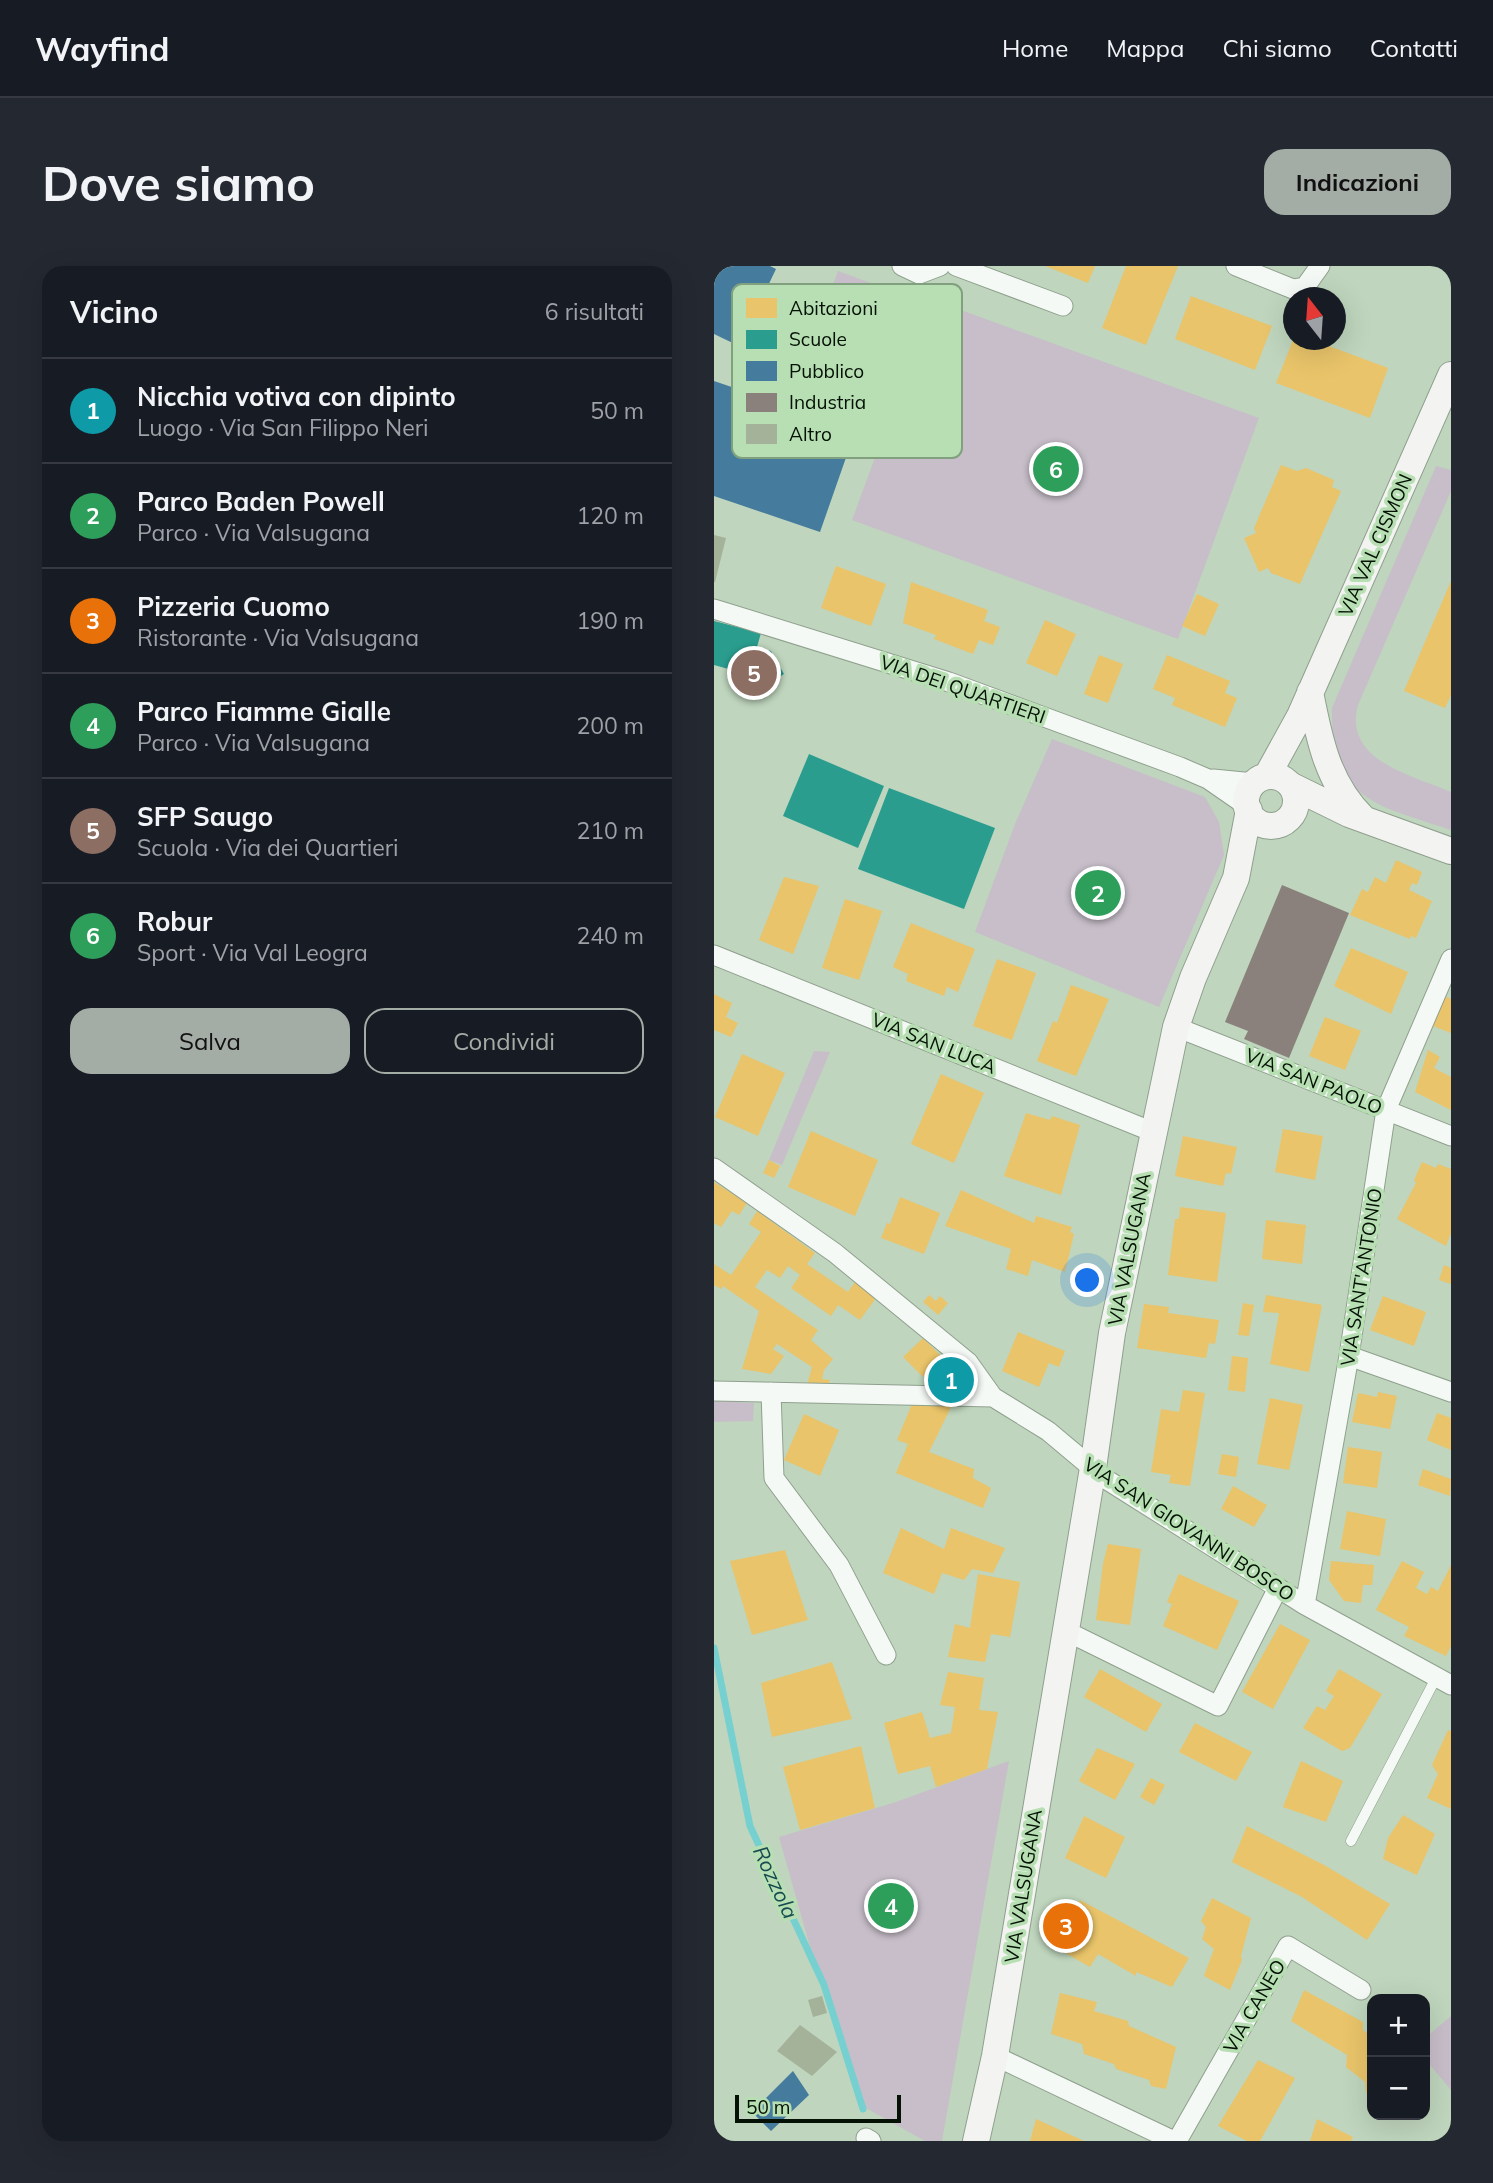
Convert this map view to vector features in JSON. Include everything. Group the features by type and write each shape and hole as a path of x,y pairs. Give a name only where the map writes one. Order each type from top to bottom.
{"main road":[{"name":"VIA VAL CISMON","path":"1266,791 1451,375"},
{"path":"1310,692 1326,760 1345,800 1358,818"},
{"path":"1266,791 1297,800 1286,819 1258,822 1266,791"},
{"name":"VIA DEI QUARTIERI","path":"1266,791 1358,818 1451,851"},
{"name":"VIA VALSUGANA","path":"976,2141 995,2056 1093,1468 1112,1333 1153,1132 1176,1027 1236,878 1266,791"},
{"name":"VIA DEI QUARTIERI","path":"1286,819 1358,818"},
{"name":"VIA VALSUGANA","path":"1236,878 1286,819"}],"street":[{"path":"902,266 919,274 940,266"},
{"path":"956,266 1062,306"},
{"path":"1236,266 1293,289 1305,287 1320,266"},
{"name":"VIA DEI QUARTIERI","path":"714,609 949,682 1208,779 1266,791"},
{"name":"VIA SAN LUCA","path":"714,956 1153,1132"},
{"name":"VIA SANT'ANTONIO","path":"1305,1605 1349,1356 1386,1110 1451,959"},
{"name":"VIA SAN PAOLO","path":"1176,1027 1451,1136"},
{"name":"VIA SAN GIOVANNI BOSCO","path":"714,1168 835,1253 968,1363 993,1397 1048,1431 1093,1468 1305,1605 1444,1680"},
{"path":"1349,1356 1451,1392"},
{"path":"714,1391 993,1397"},
{"path":"771,1392 774,1478 839,1565 886,1655"},
{"path":"1066,1631 1218,1706 1278,1588"},
{"name":"VIA CANEO","path":"1175,2141 1288,1946 1361,1990"},
{"path":"995,2056 1175,2141"}],"lane":[{"path":"1351,1842 1444,1680"}],"shaded area":[{"path":"838,271 873,284 833,284"},
{"path":"962,310 1259,418 1178,639 852,520 875,458 962,458"},
{"path":"1436,466 1451,470 1451,491 1358,705 1356,724 1361,740 1371,753 1384,763 1451,792 1451,830 1380,805 1349,781 1339,763 1332,708"},
{"path":"1052,739 1205,797 1219,822 1224,855 1159,1007 975,932 1015,824"},
{"path":"814,1051 830,1052 782,1165 769,1160"},
{"path":"714,1401 754,1403 753,1421 714,1422"},
{"path":"1009,1761 942,2141 925,2141 864,2107 818,1975 779,1837 893,1803"},
{"path":"1451,2016 1451,2090 1430,2065 1430,2034"}],"building: Abitazioni":[{"path":"1045,266 1095,266 1088,283"},
{"path":"1126,266 1178,266 1146,345 1102,328"},
{"path":"1191,296 1272,326 1255,370 1175,339"},
{"path":"1289,350 1340,350 1388,368 1370,418 1276,383"},
{"path":"1281,465 1297,471 1306,468 1334,480 1332,487 1341,491 1300,584 1271,573 1268,568 1259,572 1244,538 1256,533 1254,528"},
{"path":"836,566 886,584 871,626 821,608"},
{"path":"1451,581 1451,695 1445,708 1404,691"},
{"path":"911,582 988,610 984,621 1000,627 993,645 979,640 973,654 934,639 936,635 903,623"},
{"path":"1197,594 1219,604 1205,636 1182,626"},
{"path":"1045,620 1076,634 1057,676 1026,663"},
{"path":"1099,655 1123,664 1108,703 1084,694"},
{"path":"1167,655 1230,681 1225,693 1237,698 1225,727 1172,705 1175,698 1153,689"},
{"path":"1396,860 1422,872 1417,885 1412,883 1409,890 1432,901 1416,938 1411,936 1410,939 1350,915 1362,889 1368,892 1375,877 1386,883"},
{"path":"784,877 819,886 793,954 759,940"},
{"path":"845,899 882,911 859,980 822,968"},
{"path":"911,923 975,949 958,992 947,987 944,996 906,981 908,974 893,967"},
{"path":"1351,948 1408,972 1391,1014 1334,986"},
{"path":"997,959 1036,973 1012,1040 973,1026"},
{"path":"1071,985 1109,999 1076,1076 1037,1061 1053,1021 1057,1023"},
{"path":"714,994 732,1003 726,1017 738,1023 731,1037 714,1030"},
{"path":"1445,996 1451,999 1451,1033 1433,1026"},
{"path":"1325,1017 1361,1031 1345,1070 1309,1056"},
{"path":"1428,1050 1440,1057 1434,1068 1451,1077 1451,1110 1415,1092"},
{"path":"742,1054 785,1073 758,1136 715,1117"},
{"path":"941,1074 984,1093 954,1163 911,1144"},
{"path":"1026,1113 1050,1120 1052,1116 1080,1125 1061,1195 1004,1176"},
{"path":"1283,1129 1323,1136 1315,1180 1275,1172"},
{"path":"811,1131 878,1160 855,1216 788,1187"},
{"path":"1183,1136 1237,1147 1231,1174 1226,1173 1223,1186 1175,1176"},
{"path":"769,1160 780,1166 774,1178 763,1173"},
{"path":"1422,1162 1436,1168 1438,1164 1451,1169 1451,1233 1446,1246 1397,1219 1416,1183 1414,1180"},
{"path":"714,1182 747,1203 739,1215 732,1211 721,1227 714,1223"},
{"path":"961,1190 1034,1223 1036,1216 1072,1227 1070,1232 1074,1234 1065,1272 1032,1260 1028,1276 1006,1269 1011,1249 945,1226"},
{"path":"900,1197 940,1213 924,1254 881,1238 887,1223 890,1224"},
{"path":"1180,1207 1226,1213 1217,1282 1168,1275 1175,1219 1179,1219"},
{"path":"757,1211 815,1253 807,1264 848,1292 857,1279 879,1294 860,1320 838,1305 831,1316 791,1288 800,1275 788,1266 780,1278 767,1270 755,1287 818,1330 811,1340 833,1359 824,1370 822,1379 830,1380 828,1387 807,1385 812,1367 777,1344 773,1349 784,1356 771,1374 742,1369 759,1311 723,1286 721,1289 714,1285 714,1264 731,1275 761,1232 749,1224"},
{"path":"1266,1220 1306,1225 1302,1264 1262,1259"},
{"path":"1444,1265 1451,1268 1451,1284 1439,1280"},
{"path":"929,1295 936,1301 940,1296 948,1303 938,1315 923,1302"},
{"path":"1266,1295 1322,1305 1309,1372 1270,1364 1279,1313 1263,1312"},
{"path":"1383,1296 1426,1312 1414,1346 1370,1330"},
{"path":"1243,1303 1254,1305 1249,1336 1238,1335"},
{"path":"1144,1304 1169,1307 1168,1313 1219,1320 1215,1344 1209,1343 1206,1358 1137,1348"},
{"path":"1018,1332 1065,1351 1059,1367 1049,1363 1039,1387 1002,1371"},
{"path":"923,1338 946,1361 934,1374 930,1370 923,1377 903,1357"},
{"path":"1232,1356 1248,1358 1245,1392 1228,1390"},
{"path":"1183,1390 1205,1393 1190,1486 1169,1483 1171,1475 1151,1472 1161,1409 1179,1412"},
{"path":"1378,1392 1397,1396 1390,1429 1352,1422 1358,1393 1377,1397"},
{"path":"1270,1398 1303,1405 1289,1470 1257,1464"},
{"path":"914,1399 952,1405 929,1452 974,1469 973,1478 991,1488 983,1508 896,1473 908,1444 897,1440"},
{"path":"1437,1413 1451,1418 1451,1450 1427,1440"},
{"path":"804,1414 839,1430 820,1476 784,1460"},
{"path":"1348,1447 1382,1452 1377,1488 1343,1483"},
{"path":"1222,1454 1239,1457 1236,1477 1218,1474"},
{"path":"1423,1469 1451,1479 1450,1496 1418,1485"},
{"path":"1233,1486 1267,1505 1254,1527 1221,1509"},
{"path":"1347,1511 1386,1519 1380,1556 1340,1549"},
{"path":"901,1528 944,1549 951,1528 1005,1548 993,1573 972,1569 964,1580 942,1573 934,1594 883,1573"},
{"path":"1108,1544 1141,1549 1130,1625 1096,1620"},
{"path":"785,1550 808,1620 752,1635 730,1561"},
{"path":"1331,1561 1374,1565 1372,1585 1363,1585 1361,1603 1344,1601 1329,1580"},
{"path":"1402,1561 1424,1572 1416,1588 1427,1594 1431,1587 1438,1591 1451,1565 1451,1646 1446,1656 1404,1636 1409,1627 1376,1610"},
{"path":"978,1574 1020,1582 1010,1637 991,1634 985,1662 948,1657 955,1624 970,1628"},
{"path":"1179,1574 1239,1601 1217,1650 1163,1626 1172,1604 1167,1602"},
{"path":"1280,1624 1310,1640 1273,1709 1242,1692"},
{"path":"832,1662 852,1719 772,1737 761,1683"},
{"path":"1100,1669 1162,1704 1146,1732 1084,1697"},
{"path":"1339,1669 1382,1694 1350,1748 1342,1751 1303,1728 1317,1706 1325,1710 1334,1696 1326,1691"},
{"path":"948,1672 984,1678 979,1710 998,1712 987,1769 936,1787 930,1766 898,1774 884,1723 922,1712 930,1738 951,1733 955,1707 940,1705"},
{"path":"1195,1723 1252,1752 1236,1781 1179,1752"},
{"path":"1448,1730 1451,1731 1451,1809 1427,1798 1438,1774 1432,1765"},
{"path":"861,1746 875,1808 800,1830 783,1767"},
{"path":"1097,1748 1135,1764 1115,1800 1079,1781"},
{"path":"1301,1761 1343,1781 1326,1822 1283,1807"},
{"path":"1151,1778 1165,1785 1154,1805 1140,1797"},
{"path":"1403,1815 1435,1834 1417,1875 1383,1859 1388,1838"},
{"path":"1084,1816 1125,1837 1106,1878 1065,1858"},
{"path":"1247,1826 1324,1865 1390,1904 1367,1940 1302,1897 1232,1862"},
{"path":"1212,1898 1251,1918 1242,1960 1230,1990 1204,1976 1214,1949 1202,1939 1206,1927 1201,1921"},
{"path":"1080,1900 1189,1958 1172,1987 1136,1972 1136,1976 1098,1954 1090,1967 1060,1950"},
{"path":"1304,1990 1363,2022 1363,2030 1367,2033 1367,2094 1365,2082 1346,2067 1347,2055 1291,2021"},
{"path":"1060,1993 1097,2002 1094,2011 1128,2021 1129,2026 1176,2047 1166,2089 1151,2086 1149,2080 1084,2054 1082,2044 1051,2034"},
{"path":"1258,2060 1295,2078 1260,2141 1247,2141 1218,2126"},
{"path":"1036,2119 1084,2141 1030,2141"},
{"path":"1317,2119 1353,2137 1351,2141 1310,2141"}],"building: Scuole":[{"path":"714,621 761,633 757,647 771,651 784,674 748,697 732,670 714,665"},
{"path":"809,754 884,786 858,848 783,816"},
{"path":"889,788 995,828 964,909 858,869"}],"building: Pubblico":[{"path":"714,266 770,266 776,269 769,284 732,284 732,343 714,334"},
{"path":"714,381 732,387 732,458 846,458 820,532 714,496"},
{"path":"793,2071 809,2095 771,2131 752,2112"}],"building: Industria":[{"path":"1282,885 1349,913 1289,1058 1244,1039 1248,1031 1225,1022"}],"building: Altro":[{"path":"714,535 726,538 715,582 714,582"},
{"path":"822,1996 827,2013 813,2017 808,2000"},
{"path":"800,2025 837,2052 812,2076 777,2051"}],"waterway":[{"name":"Rozzola","path":"714,1648 750,1826 824,1985 863,2109"}],"place":[{"name":"Robur","path":"1056,469"},
{"name":"SFP Saugo","path":"754,673"},
{"name":"Parco Baden Powell","path":"1098,893"},
{"name":"Nicchia votiva con dipinto","path":"951,1380"},
{"name":"Parco Fiamme Gialle","path":"891,1906"},
{"name":"Pizzeria Cuomo","path":"1066,1926"}]}
